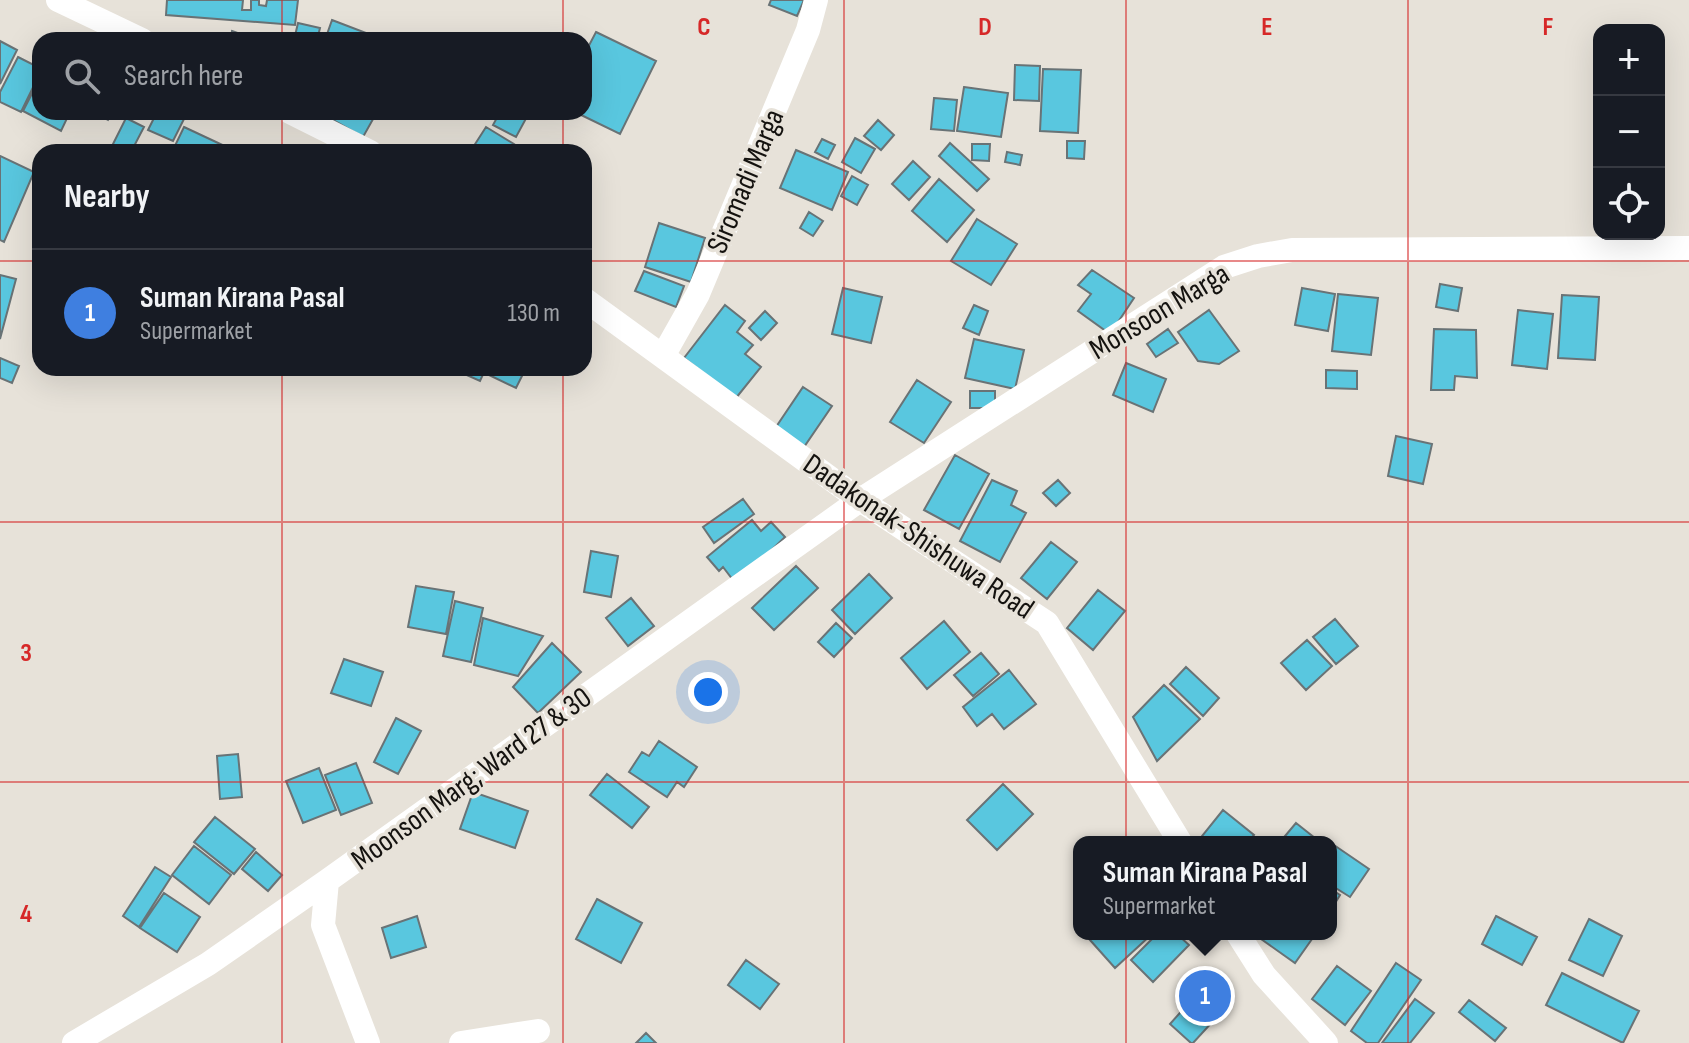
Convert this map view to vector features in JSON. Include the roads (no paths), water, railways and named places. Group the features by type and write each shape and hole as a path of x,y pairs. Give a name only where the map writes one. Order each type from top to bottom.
{"street":[{"path":"58,0 125,32"},
{"name":"Siromadi Marga","path":"663,356 698,294 808,30 816,0"},
{"path":"306,120 354,144"},
{"name":"Monsoon Marga","path":"860,500 1224,267 1258,256 1292,250 1689,248"},
{"name":"Dadakonak-Shishuwa Road","path":"592,305 860,500 1047,623 1176,836"},
{"name":"Moonson Marg; Ward 27 & 30","path":"74,1043 208,964 860,500"},
{"path":"327,881 323,925 368,1043"},
{"path":"1242,940 1264,975 1326,1043"},
{"path":"461,1043 538,1031"}],"place":[{"name":"Suman Kirana Pasal","path":"1205,996"}]}
